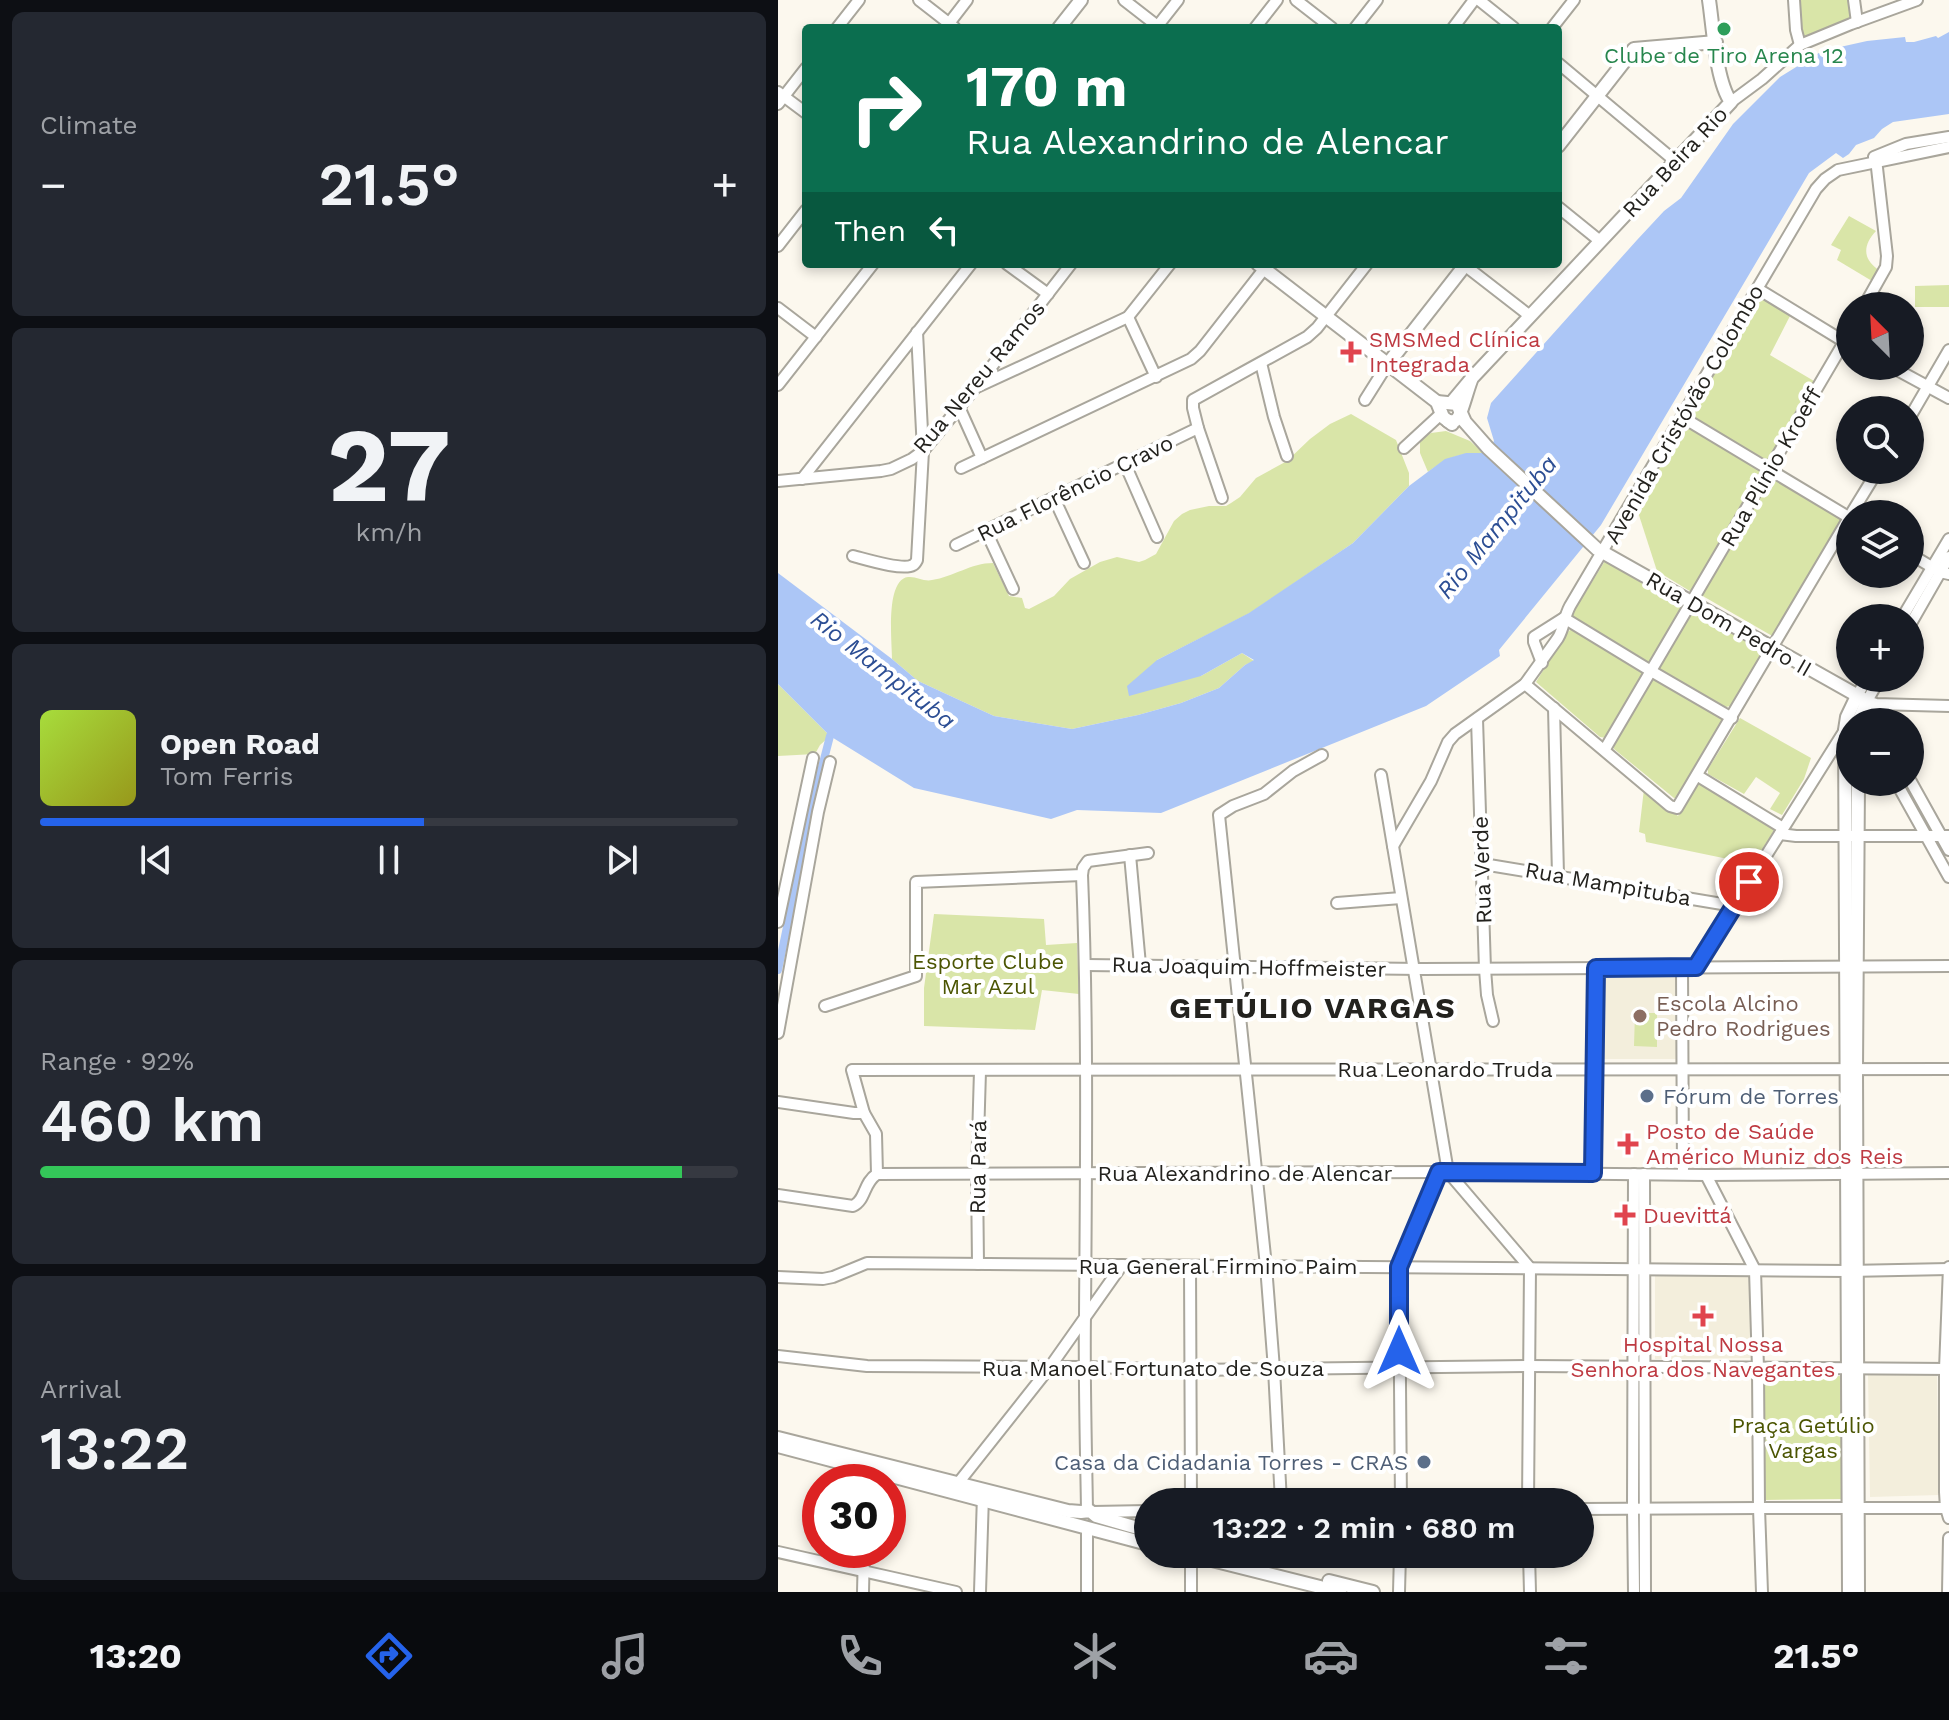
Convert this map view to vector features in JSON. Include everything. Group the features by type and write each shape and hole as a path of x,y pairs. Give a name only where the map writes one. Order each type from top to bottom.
{"main road":[{"path":"1062,24 1081,0"},
{"path":"1709,0 1722,81 1731,102"},
{"path":"1562,141 1636,48 1716,42"},
{"name":"Rua Beira Rio","path":"1461,413 1472,378 1731,102"},
{"path":"1265,268 1457,420 1461,413"},
{"path":"1387,365 1463,268"},
{"path":"1444,410 1488,448"},
{"path":"1461,413 1488,448"},
{"name":"Rua Dom Pedro II","path":"1488,448 1603,552 1862,699"},
{"path":"1854,708 1862,699"},
{"path":"1860,708 1862,699"},
{"path":"1849,1592 1853,1508 1853,796"},
{"path":"1852,836 1855,796"},
{"path":"778,1438 959,1482 983,1495 1134,1540"},
{"path":"778,1446 830,1464"},
{"path":"906,1483 1089,1513 1134,1527"},
{"path":"1853,1508 1858,1592"},
{"path":"1087,1528 1095,1524 1089,1513"},
{"path":"1245,1568 1340,1592"},
{"path":"1280,1568 1373,1592"}],"street":[{"path":"840,24 859,0"},
{"path":"919,0 947,24"},
{"path":"952,24 967,0"},
{"path":"1124,0 1154,24"},
{"path":"1160,24 1178,0"},
{"path":"1258,24 1277,0"},
{"path":"1296,0 1327,24"},
{"path":"1358,24 1377,0"},
{"path":"1456,24 1476,0 1509,24"},
{"path":"1555,24 1574,0"},
{"path":"1794,0 1800,45"},
{"path":"1854,0 1857,22"},
{"name":"Rua Beira Rio","path":"1731,102 1800,45 1912,1"},
{"path":"1562,66 1675,161"},
{"path":"802,73 780,98 802,111"},
{"name":"Avenida Cristóvão Colombo","path":"1393,846 1431,781 1448,742 1525,684 1542,663 1618,524 1816,189 1838,170 1876,159 1906,144 1949,137"},
{"name":"Avenida Cristóvão Colombo","path":"1876,159 1949,147"},
{"path":"1872,292 1886,267 1887,256 1876,159"},
{"path":"1562,210 1600,241"},
{"path":"778,246 802,215"},
{"path":"778,385 870,268"},
{"path":"802,479 968,268"},
{"path":"1012,268 1048,294"},
{"name":"Rua Nereu Ramos","path":"778,481 891,469 923,451 1068,268"},
{"path":"975,388 1128,317 1167,268"},
{"path":"961,468 1186,363 1196,355 1261,268"},
{"name":"Rua Florêncio Cravo","path":"956,545 1198,428 1193,400 1307,337 1364,268"},
{"path":"1469,268 1530,316"},
{"path":"1758,289 1836,337"},
{"path":"778,308 816,337"},
{"path":"1128,317 1156,377"},
{"path":"853,556 899,566 915,564 923,451 917,332"},
{"path":"1923,396 1949,350"},
{"name":"Rua Plínio Kroeff","path":"1605,749 1836,362"},
{"path":"1261,363 1287,456"},
{"path":"1365,400 1387,365"},
{"name":"Rua Beira Rio","path":"1444,410 1472,378"},
{"path":"1917,380 1949,398"},
{"path":"959,407 982,458"},
{"path":"1404,448 1444,410"},
{"path":"1682,417 1836,508"},
{"path":"1198,428 1222,498"},
{"path":"1125,464 1157,537"},
{"path":"1054,498 1084,563"},
{"path":"986,531 1013,589"},
{"path":"1913,604 1940,571 1949,539"},
{"path":"1525,684 1670,806 1677,808 1836,540"},
{"path":"1922,604 1949,557"},
{"path":"1542,663 1534,637 1564,618 1732,718"},
{"path":"1864,692 1862,699 1868,708"},
{"path":"1862,699 1868,692"},
{"name":"Rua Dom Pedro II","path":"1862,699 1876,704 1949,706"},
{"path":"1554,708 1558,875"},
{"name":"Rua Verde","path":"1477,719 1485,969 1493,1021"},
{"path":"1696,967 1781,831 1836,751"},
{"path":"1280,1488 1266,1266 1219,815 1264,794 1293,771 1322,755"},
{"path":"778,922 813,758"},
{"path":"778,1033 783,976 830,762"},
{"path":"1381,775 1430,1069 1443,1172 1399,1267 1401,1488"},
{"path":"1698,776 1781,831 1852,836 1945,836"},
{"path":"1904,796 1949,877"},
{"path":"1920,796 1945,836 1949,850"},
{"path":"802,809 818,812"},
{"path":"1134,1511 1089,1513 1085,1367 1086,965 1082,875 1088,861 1148,853"},
{"path":"1130,855 1140,965"},
{"name":"Rua Mampituba","path":"1482,865 1734,906"},
{"path":"825,1006 916,976 916,882 1082,875"},
{"path":"1337,903 1401,898"},
{"name":"Rua Joaquim Hoffmeister","path":"1086,965 1413,969 1949,966"},
{"path":"1682,967 1683,1174"},
{"path":"1593,1173 1596,968"},
{"name":"Rua Leonardo Truda","path":"864,1113 852,1070 1949,1069"},
{"name":"Rua Pará","path":"978,1264 980,1071"},
{"path":"778,1102 864,1113 876,1134 877,1174 866,1184 858,1204 847,1206 778,1195"},
{"path":"1443,1172 1530,1268 1528,1488"},
{"name":"Rua Alexandrino de Alencar","path":"877,1174 1949,1173"},
{"path":"1634,1592 1639,1174"},
{"path":"1706,1175 1755,1270 1762,1592"},
{"name":"Rua General Firmino Paim","path":"778,1277 823,1279 867,1263 1852,1271 1949,1269"},
{"path":"959,1482 1050,1367 1122,1265"},
{"path":"1190,1266 1191,1488"},
{"path":"1594,1509 1853,1508 1948,1512 1949,1269"},
{"name":"Rua Manoel Fortunato de Souza","path":"778,1356 867,1366 1191,1370 1529,1366 1947,1369"},
{"path":"1639,1366 1646,1510 1645,1592"},
{"path":"980,1592 983,1495"},
{"path":"1087,1528 1087,1592"},
{"path":"1948,1592 1949,1538"},
{"path":"778,1552 956,1592"},
{"path":"1190,1568 1191,1592"},
{"path":"1399,1592 1400,1568"},
{"path":"1529,1568 1530,1592"},
{"path":"863,1592 864,1571"}],"shaded area":[{"name":"Escola Alcino Pedro Rodrigues","path":"1603,973 1678,973 1677,1059 1603,1059"},
{"name":"Hospital Nossa Senhora dos Navegantes","path":"1751,1274 1751,1358 1655,1359 1655,1275"},
{"path":"1937,1372 1939,1495 1870,1497 1868,1374"}],"green space":[{"path":"1800,0 1848,0 1850,18 1803,37"},
{"path":"1849,216 1876,231 1866,252 1873,266 1879,270 1872,281 1837,260 1841,250 1831,245"},
{"path":"1949,285 1949,307 1924,307 1924,292 1915,292 1915,286"},
{"path":"1758,294 1791,314 1770,355 1814,381 1770,462 1690,417"},
{"path":"1351,414 1396,440 1409,473 1409,486 1353,543 1250,613 1157,660 1201,676 1242,653 1254,661 1219,688 1138,715 1072,729 994,716 918,681 892,659 893,600 901,581 908,577 932,580 993,563 1009,596 1022,598 1025,608 1029,609 1054,596 1070,579 1100,562 1117,557 1139,562 1156,554 1174,521 1182,514 1209,506 1226,506 1240,497 1256,478 1287,461 1330,424"},
{"path":"1684,425 1765,471 1693,593 1657,571 1636,506"},
{"path":"1446,431 1470,441 1483,453 1454,457 1428,472 1420,453 1420,441 1431,433"},
{"path":"1770,476 1836,514 1836,528 1774,637 1701,595"},
{"path":"1608,556 1687,604 1650,664 1571,616"},
{"path":"1693,606 1766,648 1734,705 1726,707 1657,668"},
{"path":"1573,628 1646,671 1607,738 1600,737 1536,682 1566,633"},
{"path":"1653,675 1726,718 1680,798 1674,798 1614,749 1613,744"},
{"path":"778,684 830,736 815,754 778,756"},
{"path":"1740,718 1811,758 1804,779 1782,815 1770,809 1780,793 1756,777 1744,794 1708,774 1708,769"},
{"path":"1704,781 1774,829 1752,864 1646,842 1645,834 1639,832 1644,789 1678,816 1698,782"},
{"name":"Esporte Clube Mar Azul","path":"934,914 1044,919 1046,945 1077,943 1079,994 1042,990 1035,1030 924,1026 924,988"},
{"path":"1635,1013 1657,1013 1657,1047 1634,1046"},
{"name":"Praça Getúlio Vargas","path":"1843,1376 1843,1499 1764,1500 1764,1377"}],"water":[{"name":"Rio Mampituba","path":"1949,32 1949,114 1893,122 1874,138 1856,145 1843,158 1836,153 1809,173 1601,525 1499,650 1500,656 1426,706 1161,813 1077,810 1051,819 914,788 830,736 778,684 778,573 918,681 994,716 1072,729 1138,715 1219,688 1254,660 1242,653 1201,676 1129,696 1127,686 1157,660 1249,613 1353,543 1409,486 1445,459 1466,453 1485,453 1494,441 1487,418 1491,403 1637,240 1681,198 1733,124 1780,77 1822,51 1905,37 1906,42 1914,42 1938,38"}],"waterway":[{"path":"778,970 830,736"}],"place":[{"name":"Clube de Tiro Arena 12","path":"1724,29"},
{"name":"SMSMed Clínica Integrada","path":"1351,352"},
{"name":"Escola Alcino Pedro Rodrigues","path":"1640,1016"},
{"name":"Fórum de Torres","path":"1647,1096"},
{"name":"Posto de Saúde Américo Muniz dos Reis","path":"1628,1144"},
{"name":"Duevittá","path":"1625,1215"},
{"name":"Hospital Nossa Senhora dos Navegantes","path":"1703,1316"},
{"name":"Casa da Cidadania Torres - CRAS","path":"1424,1462"}],"district":[{"name":"GETÚLIO VARGAS","path":"1313,1007"}],"route":[{"path":"1399,1351 1399,1267 1439,1172 1593,1173 1596,968 1696,967 1749,882"}]}
